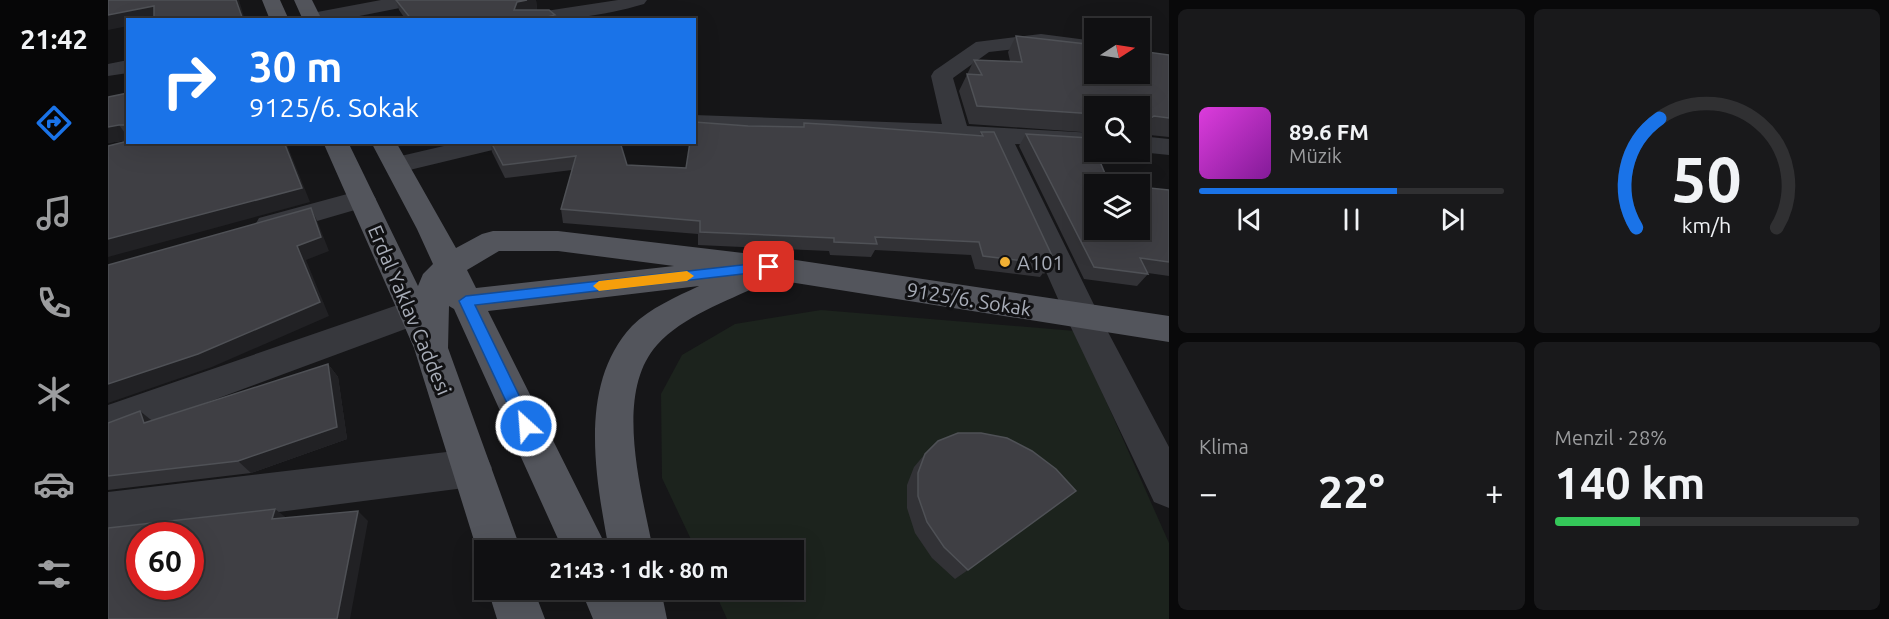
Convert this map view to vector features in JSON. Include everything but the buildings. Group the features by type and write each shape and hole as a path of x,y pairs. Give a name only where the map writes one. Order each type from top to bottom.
{"main road":[{"path":"271,0 279,18"},
{"path":"303,0 312,18"},
{"name":"Erdal Yaklav Caddesi","path":"336,144 389,255 433,286 466,301 581,540"},
{"name":"Erdal Yaklav Caddesi","path":"390,154 432,229 431,348 496,540"},
{"name":"9125/6. Sokak","path":"432,229 493,241 558,241 769,267 1169,329"},
{"path":"433,286 493,241"},
{"path":"629,540 614,448 614,406 628,358 644,336 669,316 769,267"},
{"name":"9125/6. Sokak","path":"466,301 769,267"},
{"path":"514,600 521,619"},
{"path":"609,600 618,619"},
{"path":"640,600 643,619"}],"street":[{"path":"317,18 410,0"},
{"path":"540,18 611,8 638,0"},
{"path":"956,132 942,76 983,46 1041,40 1084,46"},
{"path":"108,70 126,66"},
{"path":"696,122 956,132 1084,140"},
{"path":"999,136 1083,317 1169,488"},
{"path":"390,154 478,144"},
{"path":"1150,145 1169,147"},
{"path":"247,231 362,199"},
{"path":"108,422 433,286"},
{"path":"108,513 472,468"}],"shaded area":[{"path":"821,310 1075,331 1169,543 1169,619 727,619 718,600 804,600 804,540 691,540 662,478 661,394 682,355 735,324"}],"slow traffic":[{"path":"599,286 687,276"}],"place":[{"name":"A101","path":"1005,262"}],"route":[{"path":"526,426 466,301 769,267"}]}
